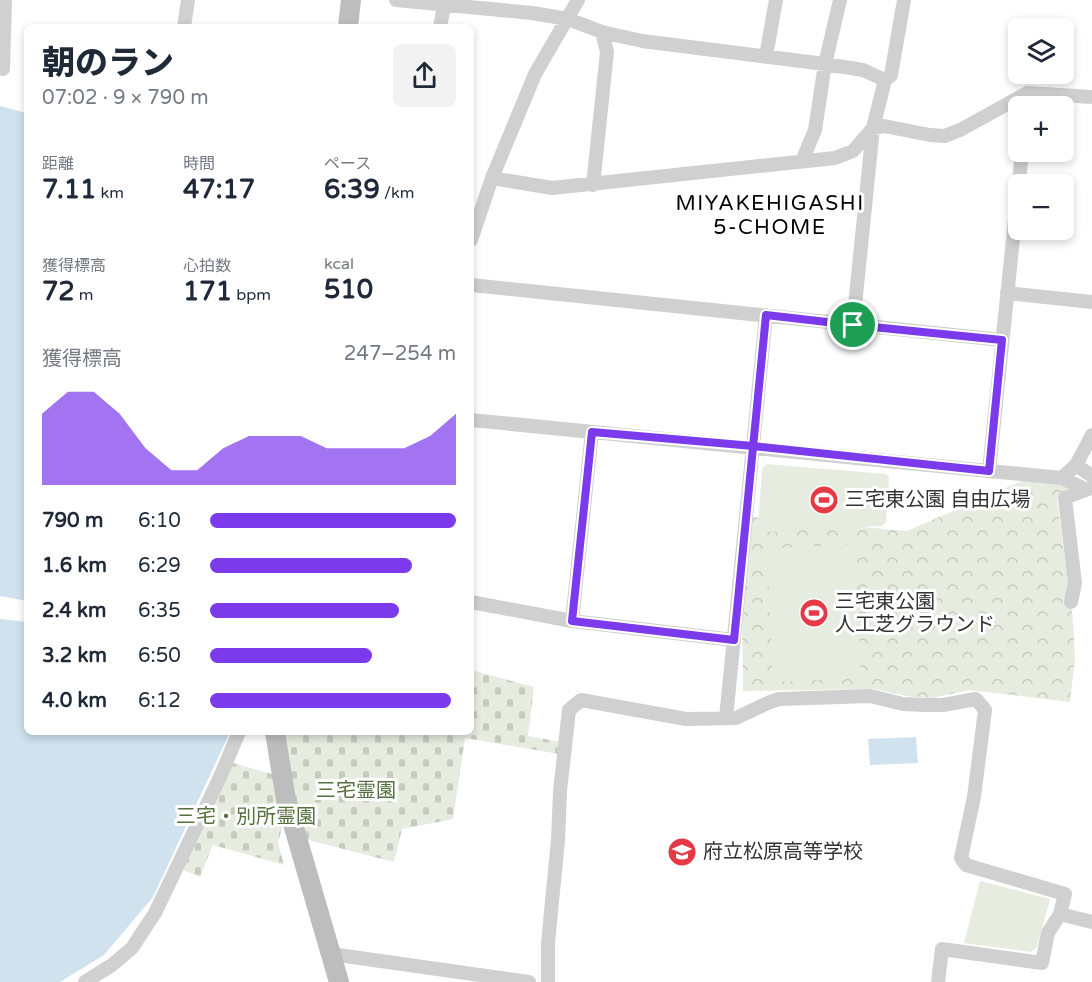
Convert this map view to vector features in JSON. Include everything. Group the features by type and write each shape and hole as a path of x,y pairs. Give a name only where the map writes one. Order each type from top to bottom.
{"main road":[{"path":"348,24 351,0"},
{"path":"275,735 286,800 339,982"}],"street":[{"path":"3,69 5,0"},
{"path":"184,24 188,0"},
{"path":"396,0 568,19 602,32 642,41 863,70 885,80"},
{"path":"474,231 492,178 536,74 578,0"},
{"path":"766,56 776,0"},
{"path":"802,161 815,130 825,64 840,0"},
{"path":"853,325 873,128 885,80 891,75 904,0"},
{"path":"441,24 444,6"},
{"path":"593,185 607,52 602,32"},
{"path":"1074,98 1092,97"},
{"path":"492,178 552,188 835,158 853,151 873,128 884,126 945,136 1008,109"},
{"path":"989,471 1021,162"},
{"path":"474,285 1002,340"},
{"path":"1007,293 1092,302"},
{"path":"726,718 766,315"},
{"path":"474,420 1062,478 1088,489"},
{"path":"572,621 592,432"},
{"path":"1062,478 1076,465 1092,435"},
{"path":"1076,465 1092,476"},
{"path":"1071,602 1075,583 1061,499 1088,489"},
{"path":"474,603 572,621 734,640"},
{"path":"548,982 548,943 569,710 581,700 686,719 736,718 779,699 870,696 903,704 923,705 943,705 976,699 985,710 974,797 961,858 966,865 1065,894 1060,914 1048,933 1042,963 942,949 938,982"},
{"path":"85,982 112,965 132,948 155,913 238,735"},
{"path":"1060,914 1092,922"},
{"path":"331,954 529,982"}],"green space":[{"name":"三宅東公園 自由広場","path":"767,464 886,474 889,478 886,522 882,526 765,532 758,525 762,469"},
{"path":"1024,480 1064,482 1076,490 1057,498 1073,620 1075,659 1070,702 969,690 932,698 912,697 874,689 743,691 742,617 752,517 907,531"},
{"name":"三宅東公園 人工芝グラウンド","path":"854,544 861,678 773,682 767,549"},
{"name":"三宅霊園","path":"474,671 534,687 528,736 561,742 559,754 465,738 453,819 402,829 394,862 308,840 287,772 284,735 474,735"},
{"name":"三宅・別所霊園","path":"233,763 272,774 284,820 278,843 284,865 213,845 200,877 181,869"},
{"path":"980,881 1050,899 1037,947 1031,952 964,943"}],"water":[{"path":"0,106 24,112 24,600 0,596"},
{"path":"0,619 24,622 24,735 229,735 153,897 104,955 60,982 0,982"},
{"path":"916,737 918,763 870,765 868,739"}],"place":[{"name":"三宅東公園 自由広場","path":"824,500"},
{"name":"三宅東公園 人工芝グラウンド","path":"814,613"},
{"name":"府立松原高等学校","path":"682,852"}],"district":[{"name":"MIYAKEHIGASHI 5-CHOME","path":"770,215"}],"route":[{"path":"853,325 766,315 753,446 747,511 734,640 572,621 592,432 753,446 989,471 1002,340 853,325"}]}
